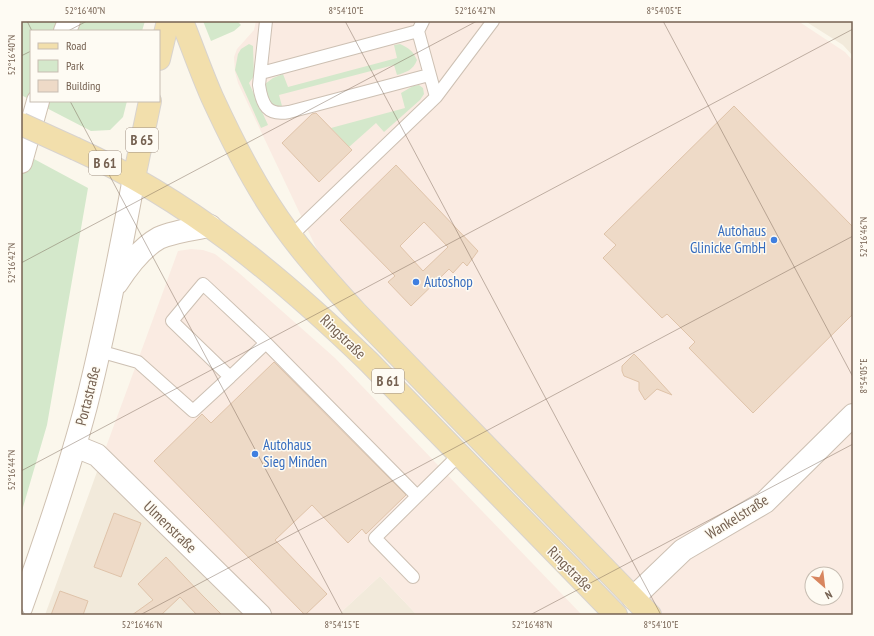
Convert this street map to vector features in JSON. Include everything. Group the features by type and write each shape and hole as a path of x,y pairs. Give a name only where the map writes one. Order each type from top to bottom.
{"main road":[{"path":"160,55 168,21"},
{"name":"Ringstraße","path":"182,21 212,96 233,140 266,200 291,236 320,272 356,312 650,615"},
{"path":"21,162 38,102"},
{"name":"B 65","path":"134,178 150,102"},
{"name":"Ringstraße","path":"21,124 134,178 165,196 210,226 256,260 327,322 369,362 616,615"},
{"name":"Portastraße","path":"21,608 41,552 75,446 113,288 134,178"},
{"path":"113,288 132,261 148,246 160,238 182,231 210,226"},
{"name":"Wankelstraße","path":"633,598 683,550 765,502 853,415"},
{"name":"Ulmenstraße","path":"75,446 97,455 260,615"}],"lane":[{"path":"266,21 259,85 260,95 269,111 282,114 429,74"},
{"path":"291,236 436,97 493,21"},
{"path":"261,73 421,26 429,74 436,97"},
{"path":"230,377 172,321 203,284 266,343 417,496"},
{"path":"99,351 138,362 193,411 266,343"},
{"path":"413,577 375,538 459,455"}],"shaded area":[{"path":"256,21 798,21 845,52 853,61 853,615 662,615 321,258 238,83 235,72 234,57 237,49 254,30"},
{"path":"805,21 853,21 853,56 843,45"},
{"path":"191,249 203,250 215,254 239,273 335,358 582,615 417,615 380,576 338,615 271,615 106,447 178,251"},
{"path":"106,447 271,615 45,615"},
{"path":"380,576 417,615 338,615"}],"green space":[{"path":"21,21 145,21 142,30 30,30 30,100 21,95"},
{"path":"203,21 237,21 241,25 234,31 211,41"},
{"path":"249,44 253,46 254,76 249,83 268,125 261,128 235,70 238,54 241,49"},
{"path":"400,44 410,50 417,60 412,68 404,73 397,75 394,65 279,95 282,106 278,108 270,103 265,91 265,84 273,78 283,74 288,87 397,58 394,45"},
{"path":"419,85 423,88 424,94 420,100 384,132 376,123 349,147 331,128 405,108 401,93 413,86"},
{"path":"35,102 127,102 123,117 110,130 91,131"},
{"path":"21,152 88,188 47,425 21,514"}],"building":[{"path":"734,106 853,227 853,314 753,413 689,348 695,342 667,314 662,318 603,258 616,245 604,234"},
{"path":"316,113 352,150 319,182 282,143 312,114"},
{"path":"396,165 478,251 467,266 463,262 453,273 449,269 411,306 388,282 395,276 340,220","holes":["424,222 448,247 423,271 400,246"]},
{"path":"634,354 672,395 657,389 645,400 639,390 639,382 624,376 622,371 622,366"},
{"path":"274,362 406,495 366,534 362,529 348,543 312,505 275,540 327,594 305,615 154,461 202,414 211,423"},
{"path":"114,513 141,523 121,577 94,567"},
{"path":"166,557 222,615 197,615 180,597 161,615 132,615 153,600 138,584"},
{"path":"60,591 88,601 83,615 51,615"}],"place":[{"name":"Autohaus Glinicke GmbH","path":"774,240"},
{"name":"Autoshop","path":"416,282"},
{"name":"Autohaus Sieg Minden","path":"255,454"}]}
